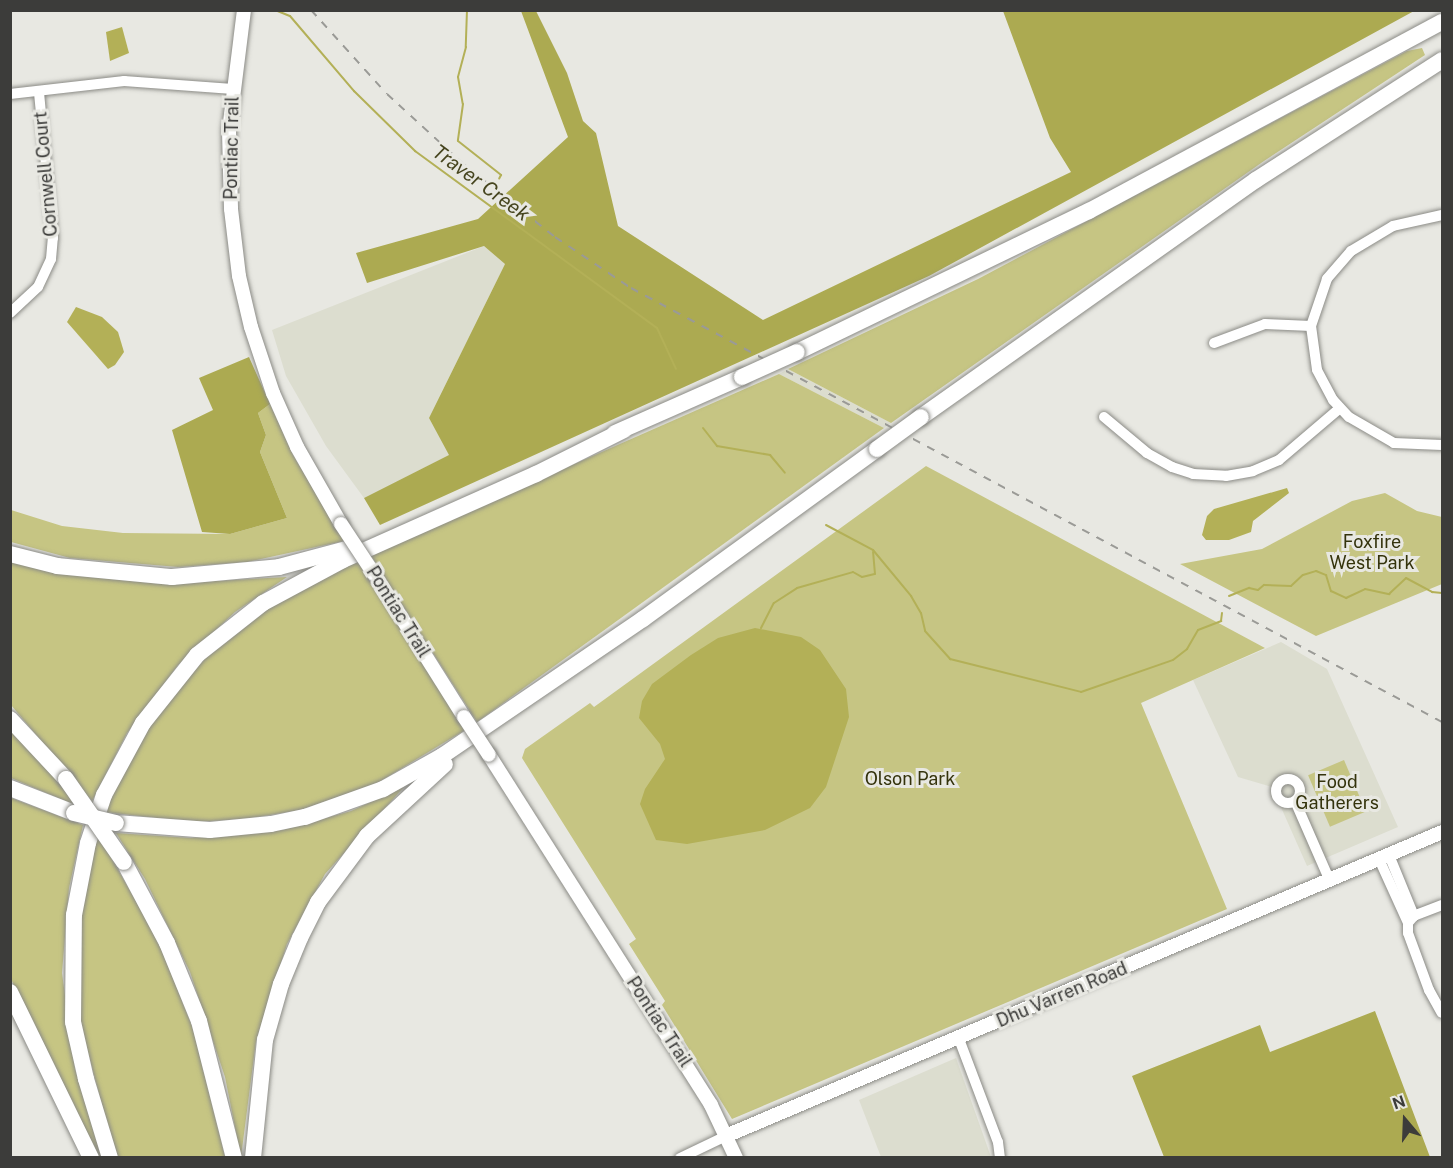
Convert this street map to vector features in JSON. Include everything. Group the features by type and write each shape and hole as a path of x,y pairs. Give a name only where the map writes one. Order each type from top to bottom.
{"highway":[{"path":"10,554 57,566 123,575 208,576 279,567 375,539 797,351 1089,211 1443,22"},
{"path":"253,1158 258,1081 271,1017 300,938 341,869 367,836 429,777 921,417 1256,180 1443,60"},
{"path":"110,1158 86,1079 74,1022 74,915 88,843 104,795 143,723 197,656 263,603 343,560 536,474 624,430"},
{"path":"10,788 74,813 116,823 210,830 271,824 304,817 374,793 442,756 643,619"},
{"path":"10,718 66,779 124,862 167,943 199,1021 234,1158"},
{"path":"10,993 91,1158"}],"main road":[{"name":"Pontiac Trail","path":"244,10 229,131 231,209 247,314 278,406 341,524 728,1136 736,1158"},
{"name":"Dhu Varren Road","path":"728,1136 1443,832"}],"street":[{"path":"10,94 124,81 233,89"},
{"name":"Cornwell Court","path":"10,313 38,287 51,259 53,238 39,92"},
{"path":"1443,215 1393,226 1352,250 1327,279 1311,326 1317,370 1340,408 1359,425 1387,441 1416,447 1443,445"},
{"path":"1214,343 1265,324 1311,326"},
{"path":"1104,417 1165,463 1193,474 1226,476 1279,460 1340,408"},
{"path":"1295,801 1330,881"},
{"path":"1384,857 1411,920 1408,933 1429,990 1443,1012"},
{"path":"1411,920 1443,904"},
{"path":"958,1039 998,1142 1000,1158"},
{"name":"Dhu Varren Road","path":"681,1158 728,1136"}],"shaded area":[{"path":"521,11 536,11 567,73 583,121 596,133 618,226 763,320 1071,172 1050,138 1003,11 1414,11 929,276 380,525 364,498 449,455 429,418 505,264 484,246 367,283 356,253 478,219 568,137"},
{"path":"122,27 129,53 110,61 106,32"},
{"path":"484,246 505,264 429,418 450,455 364,498 326,446 286,376 272,330"},
{"path":"76,307 102,317 118,332 124,352 115,365 108,369 67,322"},
{"path":"249,357 270,404 258,413 266,435 260,452 287,518 230,534 202,532 172,430 213,410 199,378"},
{"path":"788,369 891,423 884,428 779,374"},
{"path":"1287,488 1289,493 1253,521 1251,532 1229,540 1206,540 1202,535 1207,516 1214,509"},
{"path":"755,628 801,637 820,650 846,689 849,717 826,787 810,808 765,830 687,844 656,840 640,804 645,789 665,759 660,744 639,718 642,701 652,684 691,655 718,638"},
{"path":"1281,642 1327,669 1398,827 1307,866 1272,787 1238,777 1193,680"},
{"path":"1375,1011 1430,1157 1164,1157 1132,1076 1260,1025 1270,1052"},
{"path":"956,1058 991,1157 881,1157 859,1100"}],"green space":[{"path":"1422,48 1425,55 1264,161 891,423 788,369 978,279 1407,51"},
{"path":"779,374 884,428 477,722 370,554"},
{"path":"270,404 293,455 344,541 247,562 178,567 70,558 11,542 11,510 62,526 123,533 230,534 287,518 260,452 266,435 258,413"},
{"name":"Olson Park","path":"926,466 1265,648 1141,703 1227,909 732,1119 662,1005 665,1001 629,944 636,939 522,758 525,749 590,703 594,707"},
{"name":"Foxfire West Park","path":"1385,493 1417,511 1442,517 1442,584 1316,636 1180,564 1262,549 1352,501"},
{"path":"11,561 61,574 162,584 287,577 235,612 178,665 127,733 92,801 11,705"},
{"path":"357,561 465,730 374,785 300,810 245,819 192,822 105,812 131,756 160,710 205,659 277,602"},
{"path":"10,728 59,781 75,805 11,778"},
{"name":"Food Gatherers","path":"1344,760 1366,812 1330,827 1308,775"},
{"path":"404,787 325,874 287,944 256,1041 241,1157 225,1077 190,972 145,879 116,833 191,838 283,830 351,811"},
{"path":"11,798 83,825 69,888 62,973 75,1069 101,1157 97,1157 11,979"},
{"path":"98,835 157,938 193,1029 225,1157 116,1157 81,1026 80,914"}],"waterway":[{"name":"Traver Creek","path":"275,10 290,16 354,91 415,151 657,328 676,369"},
{"path":"467,10 466,47 458,77 463,104 458,141 501,175 499,179"},
{"name":"Traver Creek","path":"703,428 717,446 770,455 785,473"},
{"name":"Traver Creek","path":"826,525 873,550 911,596 921,613 925,631 950,659 1081,692 1173,660 1187,649 1198,630 1221,621 1222,613"},
{"path":"761,628 774,603 797,588 853,572 862,577 875,574 873,552"},
{"name":"Traver Creek","path":"1229,596 1249,588 1258,590 1264,585 1291,586 1303,575 1316,571 1326,575 1331,591 1346,598 1365,589 1389,594 1406,578 1432,592 1442,593"}],"railway":[{"path":"311,10 387,94 460,161 555,237 631,288 1442,722"}]}
